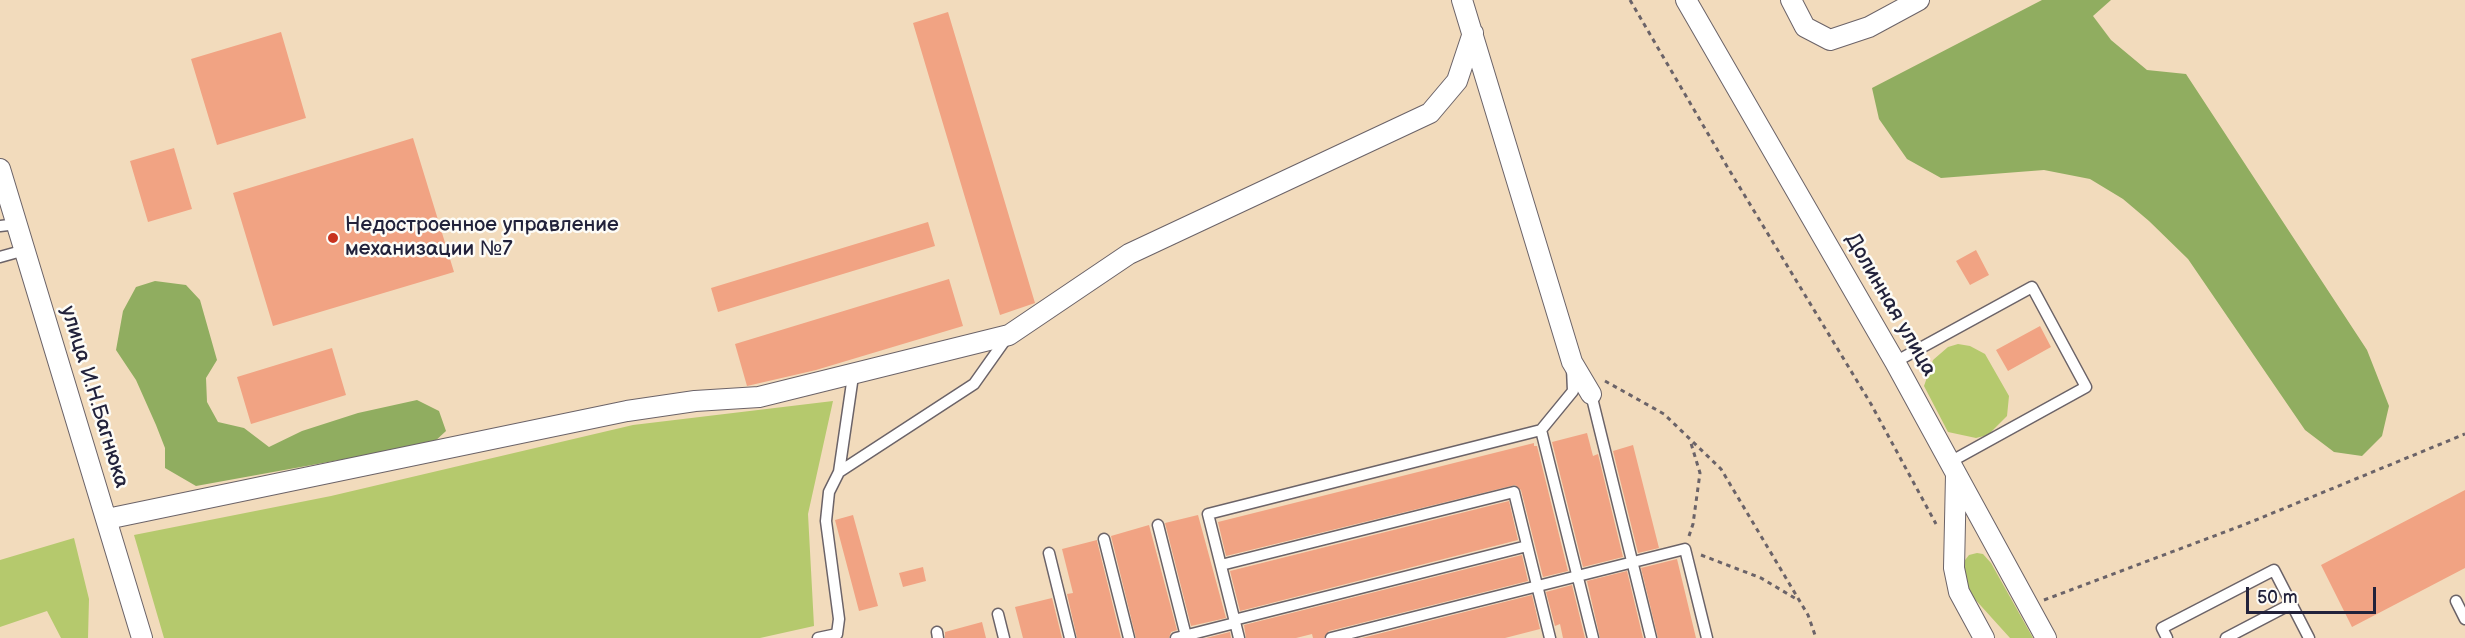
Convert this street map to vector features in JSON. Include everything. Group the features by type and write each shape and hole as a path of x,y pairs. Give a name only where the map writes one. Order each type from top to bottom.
{"street":[{"path":"1462,0 1572,362 1591,394"},
{"name":"Долинная улица","path":"1686,0 1895,362 2046,638"},
{"path":"1791,0 1805,27 1830,40 1869,27 1919,0"},
{"path":"107,519 627,411 695,401 759,398 853,376 1009,334 1130,254 1430,113 1457,81 1473,33"},
{"name":"улица И.Н.Багнюка","path":"0,169 8,225 25,250 142,638"},
{"path":"1953,467 1953,568 1959,592 1984,638"}],"lane":[{"path":"0,257 25,250"},
{"path":"1895,362 2032,287 2086,387 1953,467"},
{"path":"839,472 975,384 1009,334"},
{"path":"1239,638 1208,514 1541,430 1573,391 1572,362"},
{"path":"818,638 837,634 839,619 826,521 829,492 839,472 853,376"},
{"path":"1591,394 1651,638"},
{"path":"1541,430 1593,638"},
{"path":"1221,566 1514,492 1550,638"},
{"path":"1158,525 1181,637 1527,546"},
{"path":"1104,539 1129,638"},
{"path":"1331,638 1685,549 1707,638"},
{"path":"1049,553 1070,638"},
{"path":"2167,638 2162,628 2274,570 2309,638"},
{"path":"2456,601 2465,619"},
{"path":"2226,638 2291,604"},
{"path":"998,614 1004,638"}],"path":[{"path":"1630,0 1728,168 1871,404 1939,529"},
{"path":"1572,362 1664,414 1690,440 1700,473 1693,524 1685,549 1761,578 1799,601"},
{"path":"1672,422 1721,469 1799,601 1816,638"},
{"path":"2028,606 2246,524 2465,434"}],"green space":[{"path":"2042,0 2111,0 2093,16 2111,40 2147,70 2186,74 2367,350 2389,406 2382,436 2362,456 2334,452 2305,430 2188,259 2123,199 2090,179 2044,170 1941,178 1907,159 1879,119 1872,88"},
{"path":"155,281 186,285 200,300 217,360 206,378 207,402 218,422 244,428 269,447 302,431 358,413 417,400 439,411 446,431 433,443 196,486 165,468 165,448 156,425 136,380 116,350 123,311 136,287"},
{"path":"1958,344 1970,346 1985,354 2009,396 2007,416 1988,435 1976,438 1948,432 1924,386 1933,360 1948,347"},
{"path":"833,401 808,514 814,626 760,638 164,638 134,535 331,496 633,425"},
{"path":"74,538 89,599 88,638 61,638 47,611 0,627 0,560"},
{"path":"1983,554 1991,563 2033,638 2010,638 1972,596 1962,575 1962,564 1969,555"}],"building":[{"path":"948,12 1035,303 1000,315 913,23"},
{"path":"281,32 306,118 217,145 191,59"},
{"path":"413,138 454,272 273,326 233,193"},
{"path":"174,148 192,209 148,222 130,161"},
{"path":"928,222 935,246 718,312 711,288"},
{"path":"1976,250 1989,275 1970,285 1956,261"},
{"path":"949,279 963,326 816,370 747,386 735,344"},
{"path":"2040,326 2051,347 2008,371 1996,350"},
{"path":"332,348 346,395 251,424 237,377"},
{"path":"1587,433 1593,456 1598,454 1623,557 1583,567 1552,442"},
{"path":"1534,443 1534,446 1537,446 1568,571 1543,577 1521,490 1515,485 1226,556 1218,522"},
{"path":"1633,445 1659,548 1638,553 1613,451"},
{"path":"2465,490 2465,568 2352,627 2321,565"},
{"path":"1509,501 1518,540 1240,611 1230,571"},
{"path":"853,515 878,606 859,611 835,520"},
{"path":"1198,515 1226,618 1191,626 1165,523"},
{"path":"1149,525 1177,630 1171,632 1169,638 1136,638 1111,536"},
{"path":"1097,540 1121,638 1077,638 1067,594 1073,593 1062,549"},
{"path":"1522,555 1528,581 1329,631 1324,638 1313,638 1312,634 1296,638 1246,638 1244,625"},
{"path":"1677,559 1696,638 1658,638 1641,568"},
{"path":"923,567 926,581 903,587 899,573"},
{"path":"1627,571 1643,638 1600,638 1587,581"},
{"path":"1572,585 1585,638 1563,638 1560,624 1555,626 1546,592"},
{"path":"1532,595 1540,629 1505,638 1362,638"},
{"path":"1052,598 1062,638 1023,638 1015,607"},
{"path":"982,622 986,638 945,638 945,632"},
{"path":"1230,632 1231,638 1206,638"}],"place":[{"name":"Недостроенное управление механизации №7","path":"333,238"}]}
